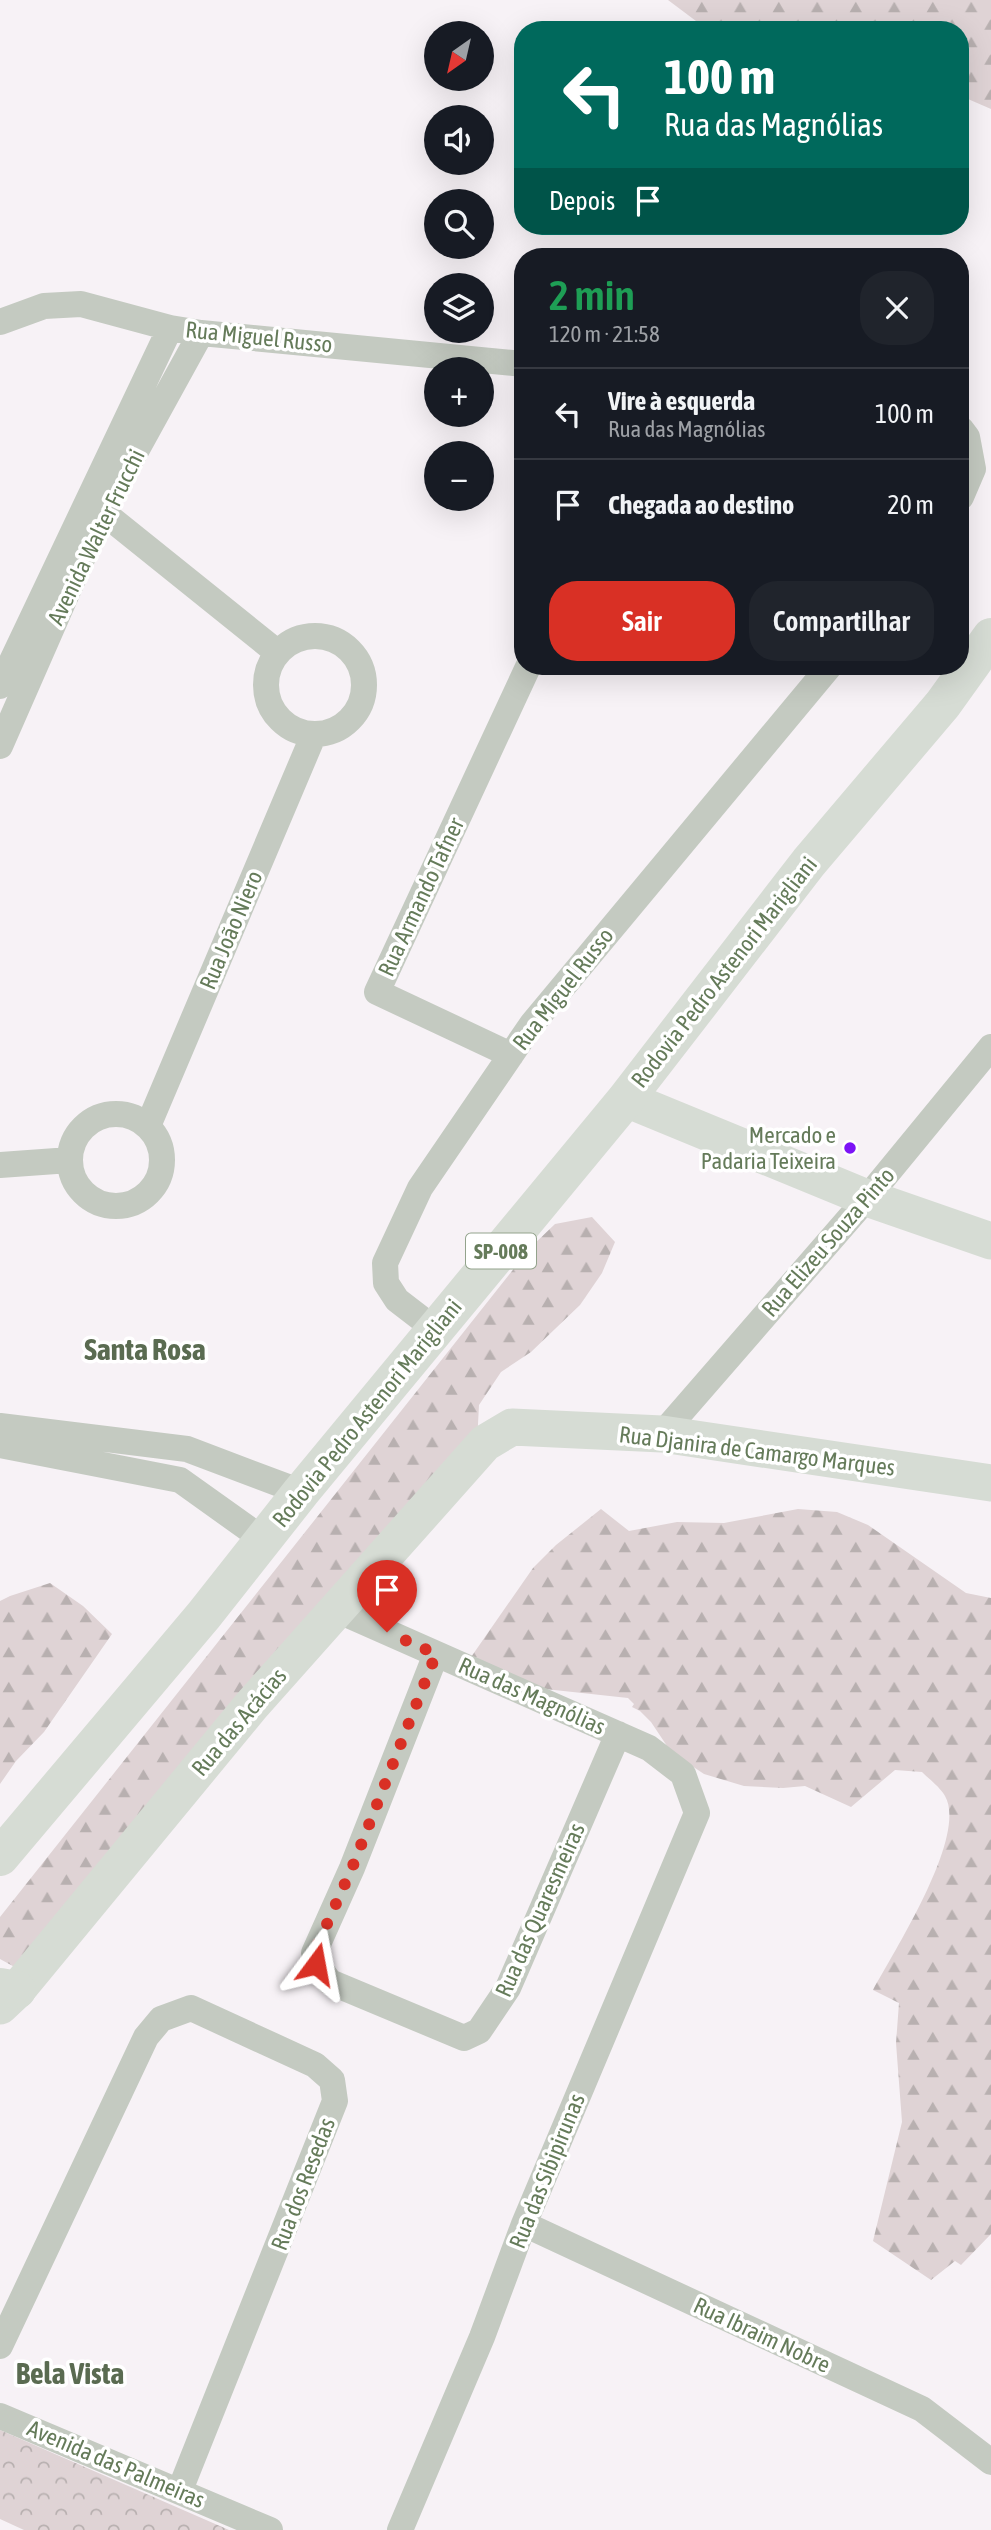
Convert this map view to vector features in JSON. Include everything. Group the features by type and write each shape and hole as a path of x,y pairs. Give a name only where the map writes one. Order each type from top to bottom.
{"main road":[{"name":"Rodovia Pedro Astenori Marigliani","path":"969,668 991,637"},
{"name":"Rodovia Pedro Astenori Marigliani","path":"0,1857 204,1615 301,1492 626,1099 808,862 943,704 964,675"}],"street":[{"name":"Rua Miguel Russo","path":"0,322 44,306 81,304 170,328 514,362"},
{"name":"Avenida Walter Frucchi","path":"0,746 95,505 170,328"},
{"name":"Avenida Walter Frucchi","path":"0,686 95,505 201,332"},
{"path":"969,448 973,469 969,478"},
{"path":"95,505 278,653"},
{"path":"307,637 324,637 340,643 353,654 361,668 364,685 362,701 354,716 341,727 314,734 290,726 274,711 266,681 270,666 278,653 291,642 307,637"},
{"name":"Rua Armando Tafner","path":"511,1055 377,992 524,675"},
{"name":"Rua Miguel Russo","path":"436,1330 397,1300 386,1283 385,1264 420,1188 532,1024 822,675"},
{"name":"Rua João Niero","path":"148,1126 314,734"},
{"name":"Rua Elizeu Souza Pinto","path":"662,1434 867,1198 991,1047"},
{"path":"626,1099 867,1198 991,1241"},
{"path":"107,1115 135,1118 148,1126 159,1146 162,1168 148,1195 135,1203 105,1205 79,1188 72,1175 70,1160 76,1137 84,1127 107,1115"},
{"path":"0,1165 70,1160"},
{"path":"0,1426 187,1449 301,1492"},
{"name":"Rua Djanira de Camargo Marques","path":"485,1443 512,1427 662,1434 991,1483"},
{"name":"Rua das Acácias","path":"6,1994 251,1706 485,1443"},
{"path":"0,1445 180,1480 264,1540"},
{"path":"180,1480 187,1449"},
{"name":"Rua das Magnólias","path":"337,1610 649,1748 683,1774 697,1813"},
{"name":"Rua das Quaresmeiras","path":"436,1654 352,1868 314,1953 316,1964 330,1982 464,2038 479,2031 508,1988 618,1734"},
{"name":"Rua das Sibipirunas","path":"400,2530 482,2337 524,2224 697,1813"},
{"name":"Rua dos Resedas","path":"0,2346 146,2037 161,2018 191,2008 315,2066 332,2080 335,2101 180,2490"},
{"name":"Rua Ibraim Nobre","path":"524,2224 922,2409 991,2462"},
{"name":"Avenida das Palmeiras","path":"0,2416 270,2530"}],"green space":[{"path":"668,0 991,0 991,109 969,99 969,21 696,21"},
{"path":"592,1217 615,1242 602,1273 580,1305 531,1352 501,1372 479,1405 477,1443 20,1970 0,1959 0,1917 531,1247 555,1224"},
{"path":"601,1509 629,1531 677,1522 724,1523 798,1509 837,1512 868,1525 966,1593 991,1598 991,2234 961,2265 955,2261 931,2280 873,2241 902,2122 896,2043 899,2003 873,1990 911,1922 938,1865 946,1838 949,1814 945,1796 922,1772 895,1770 851,1807 805,1786 744,1786 704,1774 671,1752 651,1722 632,1707 634,1704 628,1698 545,1689 469,1660 533,1568 556,1545"},
{"path":"50,1583 83,1606 112,1634 44,1732 16,1761 0,1784 0,1601"},
{"path":"0,2430 229,2530 24,2530 0,2519"}],"place":[{"name":"Mercado e Padaria Teixeira","path":"850,1148"}],"district":[{"name":"Santa Rosa","path":"145,1349"},
{"name":"Bela Vista","path":"70,2373"}],"route":[{"path":"316,1964 314,1953 352,1868 436,1654 387,1632"}]}
